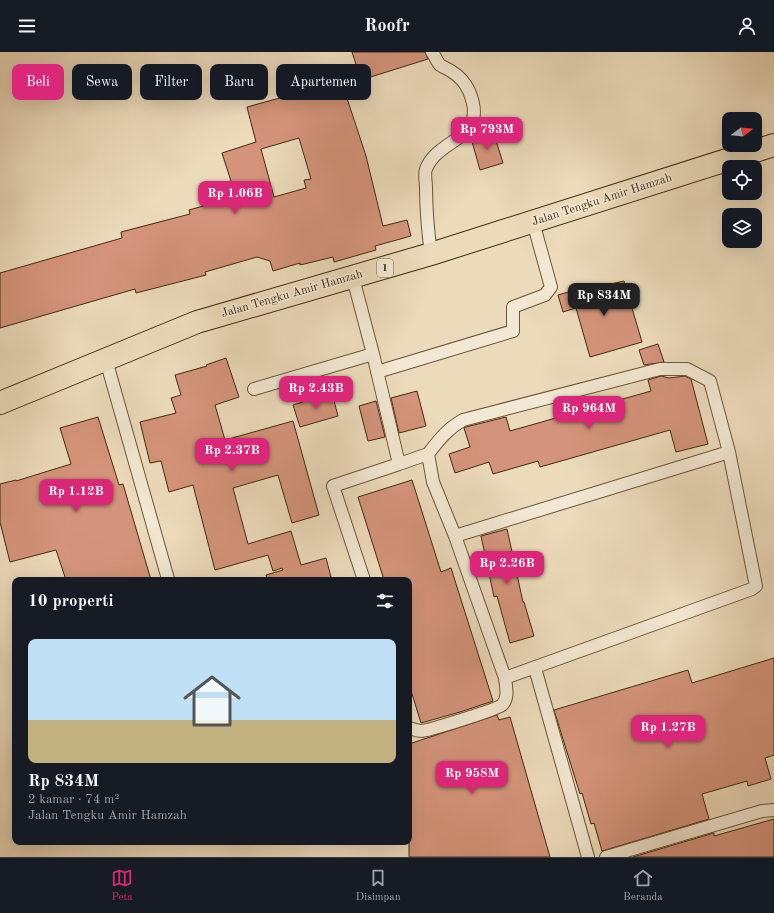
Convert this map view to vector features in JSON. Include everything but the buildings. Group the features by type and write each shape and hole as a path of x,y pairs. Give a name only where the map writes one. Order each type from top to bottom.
{"highway":[{"name":"Jalan Tengku Amir Hamzah","path":"0,403 197,322 353,278 774,145"}],"lane":[{"path":"431,254 426,216 426,170 439,152 468,130 474,118 474,107 469,91 463,80 455,73 440,65 432,52"},
{"path":"378,372 513,330 513,307 545,295 551,287 533,222"},
{"path":"353,278 378,372 399,464"},
{"path":"254,389 373,354"},
{"path":"106,360 167,577"},
{"path":"363,577 333,486 428,454 442,435 452,426 463,420 660,369 687,369 710,381 729,452 756,586 752,590 505,678"},
{"path":"455,536 729,452"},
{"path":"412,729 422,731 501,706 505,700 507,691 505,678 455,536 433,482 428,454"},
{"path":"535,668 588,857"},
{"path":"606,857 762,811 774,810"}]}
